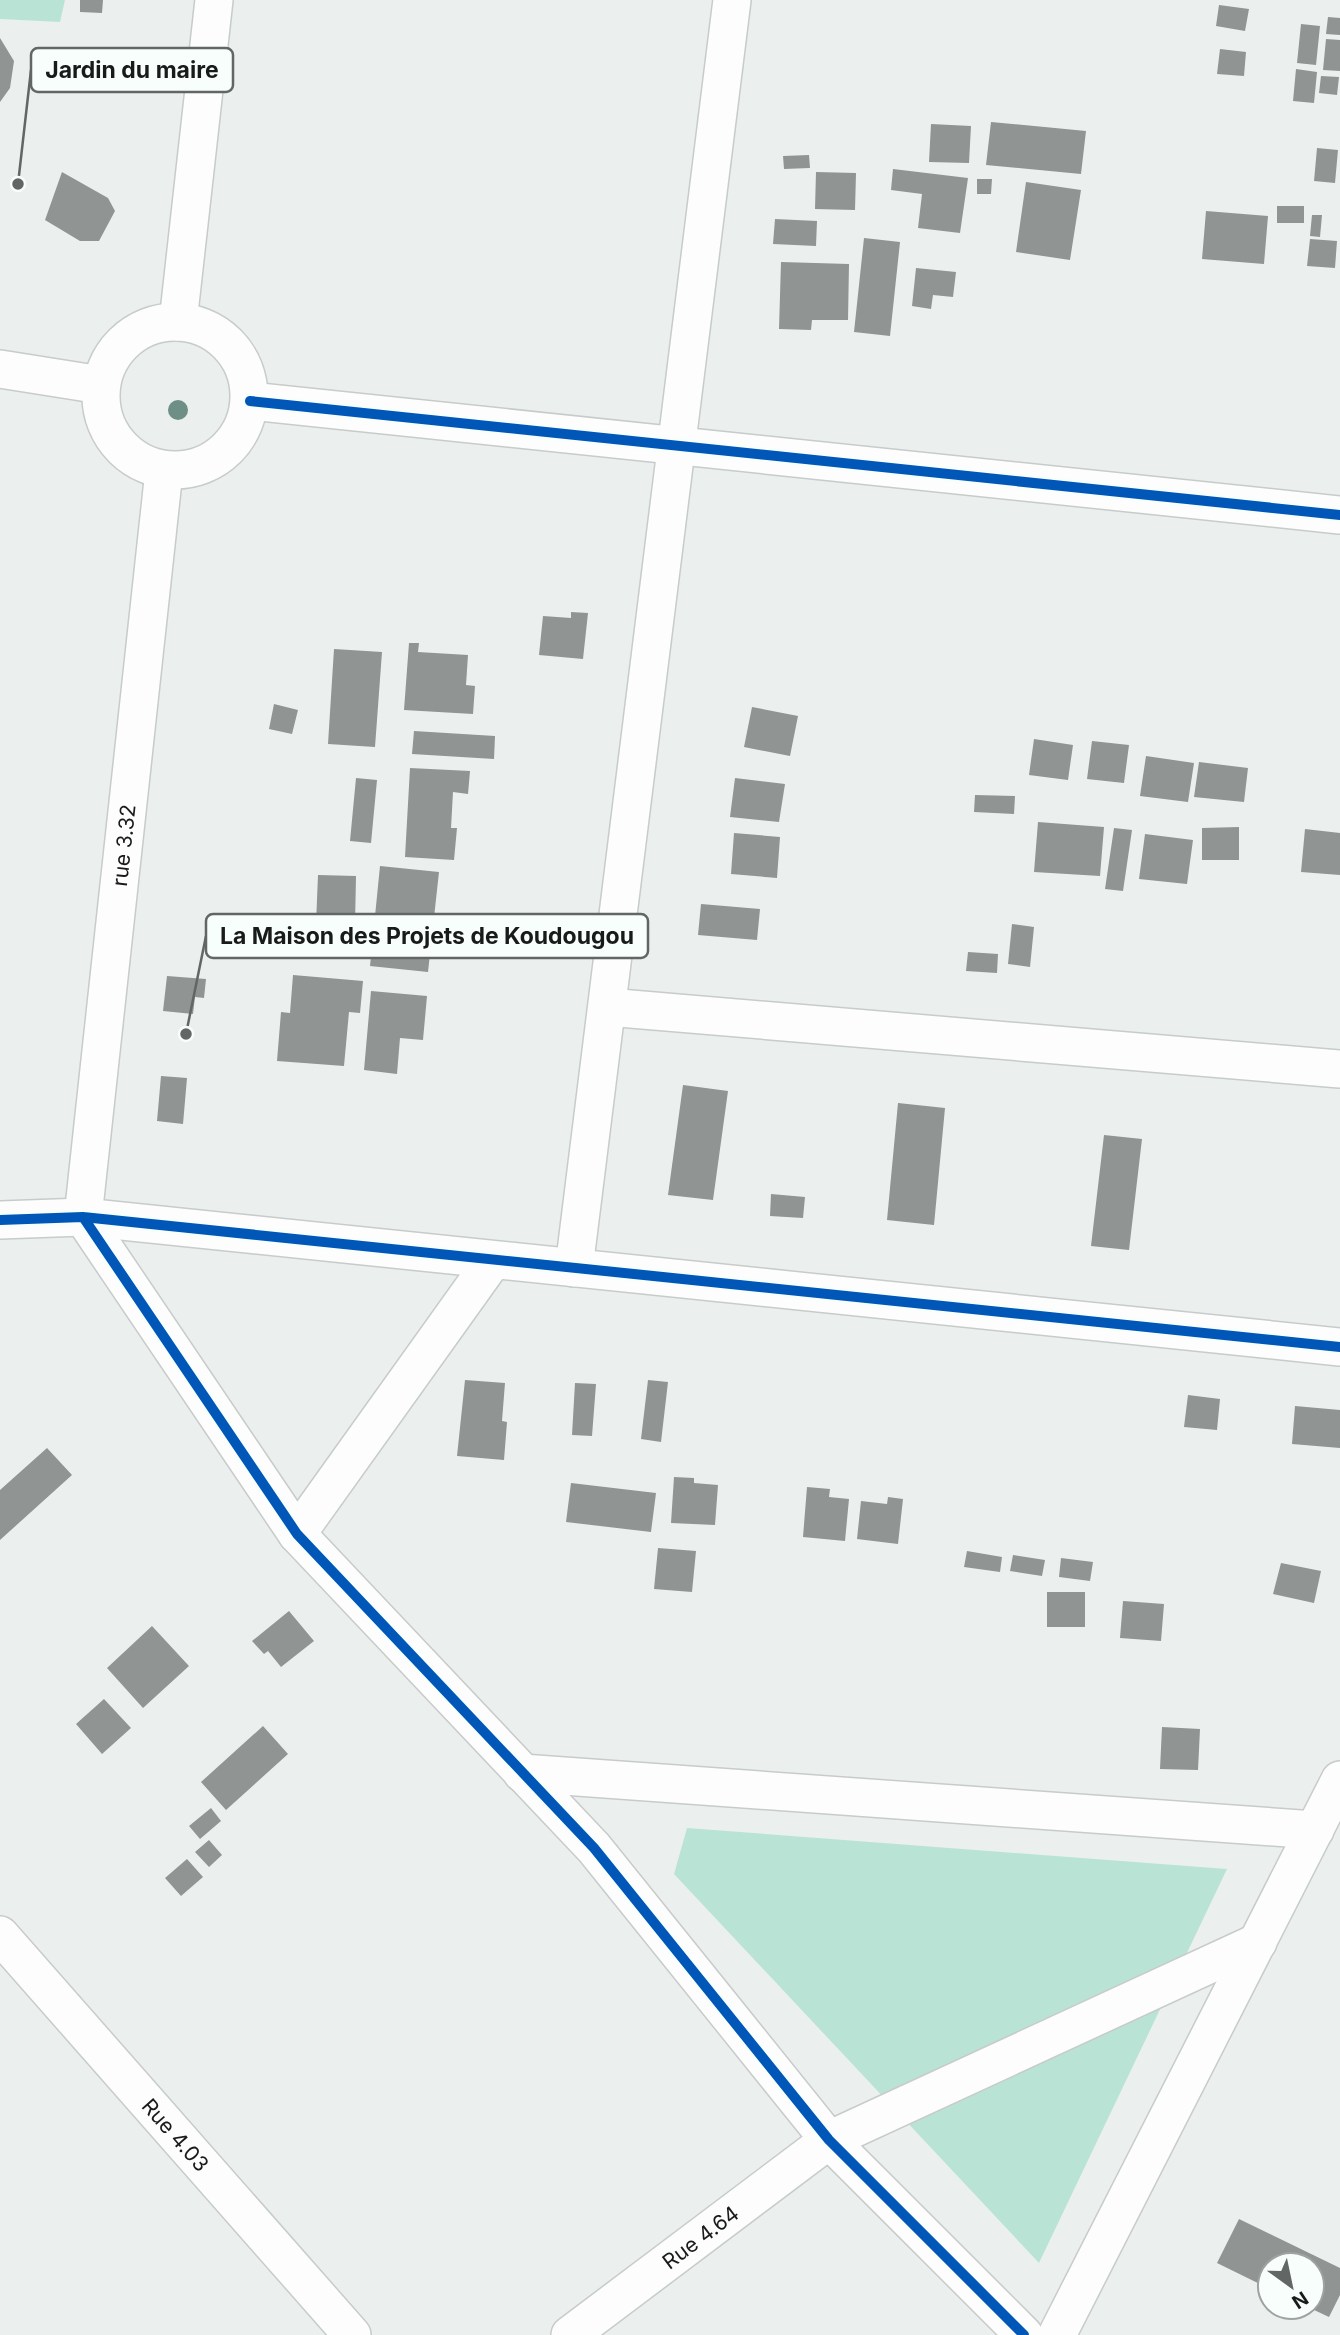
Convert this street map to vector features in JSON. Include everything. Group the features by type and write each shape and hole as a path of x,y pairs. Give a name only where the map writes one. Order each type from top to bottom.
{"street":[{"path":"178,322 214,0"},
{"path":"574,1268 732,0"},
{"path":"178,322 207,329 230,346 246,372 250,401 242,431 222,454 195,468 164,471 136,461 114,441 102,414 101,385 110,360 128,338 151,326 178,322"},
{"path":"0,369 101,385"},
{"path":"250,401 1340,515"},
{"name":"rue 3.32","path":"83,1217 164,471"},
{"path":"607,1007 1340,1069"},
{"path":"0,1220 83,1217 1340,1347"},
{"path":"83,1217 297,1534 594,1848 830,2140 1024,2335"},
{"path":"297,1534 493,1260"},
{"path":"522,1773 1315,1830"},
{"path":"1058,2335 1340,1780"},
{"name":"Rue 4.03","path":"0,1935 352,2335"},
{"name":"Rue 4.64","path":"570,2335 830,2140 1258,1941"}],"green space":[{"path":"0,0 65,0 60,22 0,19"},
{"path":"687,1828 1227,1869 1039,2263 674,1874"}],"building":[{"path":"80,0 103,0 102,13 80,12"},
{"path":"1219,5 1249,9 1245,31 1216,26"},
{"path":"1328,17 1340,18 1340,35 1326,34"},
{"path":"1301,24 1320,26 1316,65 1297,63"},
{"path":"0,38 14,61 10,88 0,102"},
{"path":"1326,39 1340,40 1340,71 1323,70"},
{"path":"1220,49 1246,52 1244,76 1217,74"},
{"path":"1296,69 1317,72 1314,103 1293,101"},
{"path":"1321,76 1339,77 1337,95 1319,93"},
{"path":"991,122 1086,131 1081,174 986,165"},
{"path":"931,124 971,126 969,163 929,162"},
{"path":"1317,148 1338,150 1335,183 1314,181"},
{"path":"809,155 810,168 784,169 783,156"},
{"path":"893,169 968,178 960,233 918,228 922,194 891,190"},
{"path":"62,172 108,198 115,211 99,241 80,241 45,220"},
{"path":"816,172 856,173 855,210 815,209"},
{"path":"977,179 992,179 991,194 977,194"},
{"path":"1026,182 1081,190 1070,260 1016,252"},
{"path":"1277,206 1304,206 1304,223 1277,223"},
{"path":"1206,211 1268,216 1264,264 1202,259"},
{"path":"1312,215 1322,215 1320,237 1310,236"},
{"path":"775,219 817,221 816,246 773,244"},
{"path":"864,238 900,242 890,336 854,332"},
{"path":"1310,239 1337,241 1335,268 1307,266"},
{"path":"781,262 849,264 848,320 812,320 811,330 779,329"},
{"path":"916,268 956,272 953,297 933,295 931,309 912,306"},
{"path":"571,612 588,613 583,659 539,655 543,616 571,618"},
{"path":"409,643 419,643 418,652 468,655 466,685 475,686 473,714 404,710"},
{"path":"334,649 382,652 375,747 328,744"},
{"path":"274,704 298,710 292,734 269,729"},
{"path":"752,707 798,716 790,756 744,747"},
{"path":"414,731 495,736 494,759 412,754"},
{"path":"1034,739 1073,745 1068,780 1029,775"},
{"path":"1092,741 1129,745 1124,783 1087,779"},
{"path":"1146,756 1194,763 1188,802 1140,796"},
{"path":"1199,762 1248,768 1244,802 1194,797"},
{"path":"410,768 470,771 468,794 453,792 451,828 457,828 454,860 405,857"},
{"path":"356,778 377,780 371,843 350,841"},
{"path":"735,778 785,784 779,822 730,817"},
{"path":"975,795 1015,796 1014,814 974,812"},
{"path":"1038,822 1104,827 1100,876 1034,872"},
{"path":"1239,827 1239,860 1202,860 1202,828"},
{"path":"1114,828 1132,830 1123,891 1105,889"},
{"path":"1305,829 1340,833 1340,875 1301,872"},
{"path":"734,833 780,837 777,878 731,874"},
{"path":"1145,834 1193,840 1187,884 1139,879"},
{"path":"380,866 439,872 428,972 370,966"},
{"path":"318,875 356,876 355,925 316,924"},
{"path":"701,904 760,909 757,940 698,935"},
{"path":"1012,924 1034,927 1030,967 1008,964"},
{"path":"968,952 998,954 997,973 966,971"},
{"path":"293,975 363,981 360,1013 349,1012 344,1066 277,1061 281,1012 290,1013"},
{"path":"167,976 206,979 204,998 195,997 193,1014 163,1011"},
{"path":"371,991 427,996 423,1040 400,1038 397,1074 364,1070"},
{"path":"161,1076 187,1078 183,1124 157,1121"},
{"path":"683,1085 728,1091 713,1200 668,1195"},
{"path":"898,1103 945,1108 934,1225 887,1220"},
{"path":"1104,1135 1142,1139 1129,1250 1091,1246"},
{"path":"771,1194 805,1197 803,1218 770,1216"},
{"path":"465,1380 505,1383 502,1421 507,1422 504,1460 457,1456"},
{"path":"648,1380 668,1382 661,1442 641,1439"},
{"path":"575,1383 596,1384 592,1436 572,1435"},
{"path":"1188,1395 1220,1399 1217,1430 1184,1427"},
{"path":"1295,1406 1340,1410 1340,1448 1292,1444"},
{"path":"47,1448 72,1475 0,1540 0,1490"},
{"path":"674,1477 694,1478 694,1483 718,1485 715,1525 671,1523"},
{"path":"571,1483 656,1493 651,1532 566,1522"},
{"path":"807,1487 830,1489 829,1497 849,1499 845,1541 803,1537"},
{"path":"888,1497 903,1499 898,1544 857,1539 861,1501 887,1504"},
{"path":"658,1548 696,1551 692,1592 654,1589"},
{"path":"967,1551 1002,1557 1000,1572 964,1567"},
{"path":"1013,1555 1045,1560 1042,1576 1010,1571"},
{"path":"1061,1558 1093,1562 1090,1581 1059,1577"},
{"path":"1281,1563 1321,1571 1314,1603 1273,1594"},
{"path":"1047,1592 1085,1592 1085,1627 1047,1627"},
{"path":"1123,1601 1164,1604 1161,1641 1120,1638"},
{"path":"289,1611 314,1641 281,1667 268,1651 264,1654 252,1641"},
{"path":"152,1626 189,1666 143,1708 107,1668"},
{"path":"104,1699 131,1728 102,1754 76,1724"},
{"path":"263,1726 288,1754 226,1810 201,1782"},
{"path":"1162,1727 1200,1729 1198,1770 1160,1769"},
{"path":"211,1808 221,1821 200,1839 189,1826"},
{"path":"209,1840 222,1855 209,1867 195,1852"},
{"path":"187,1859 203,1877 181,1896 165,1878"},
{"path":"1239,2219 1305,2251 1256,2251 1256,2282 1217,2263"},
{"path":"1326,2261 1340,2268 1340,2295 1329,2317 1326,2316"}],"cycle path":[{"path":"250,401 1340,515"},
{"path":"83,1217 297,1534 594,1848 829,2140 1024,2335"},
{"path":"0,1220 83,1217 1340,1347"}],"place":[{"name":"Jardin du maire","path":"18,184"},
{"name":"La Maison des Projets de Koudougou","path":"186,1034"}]}
